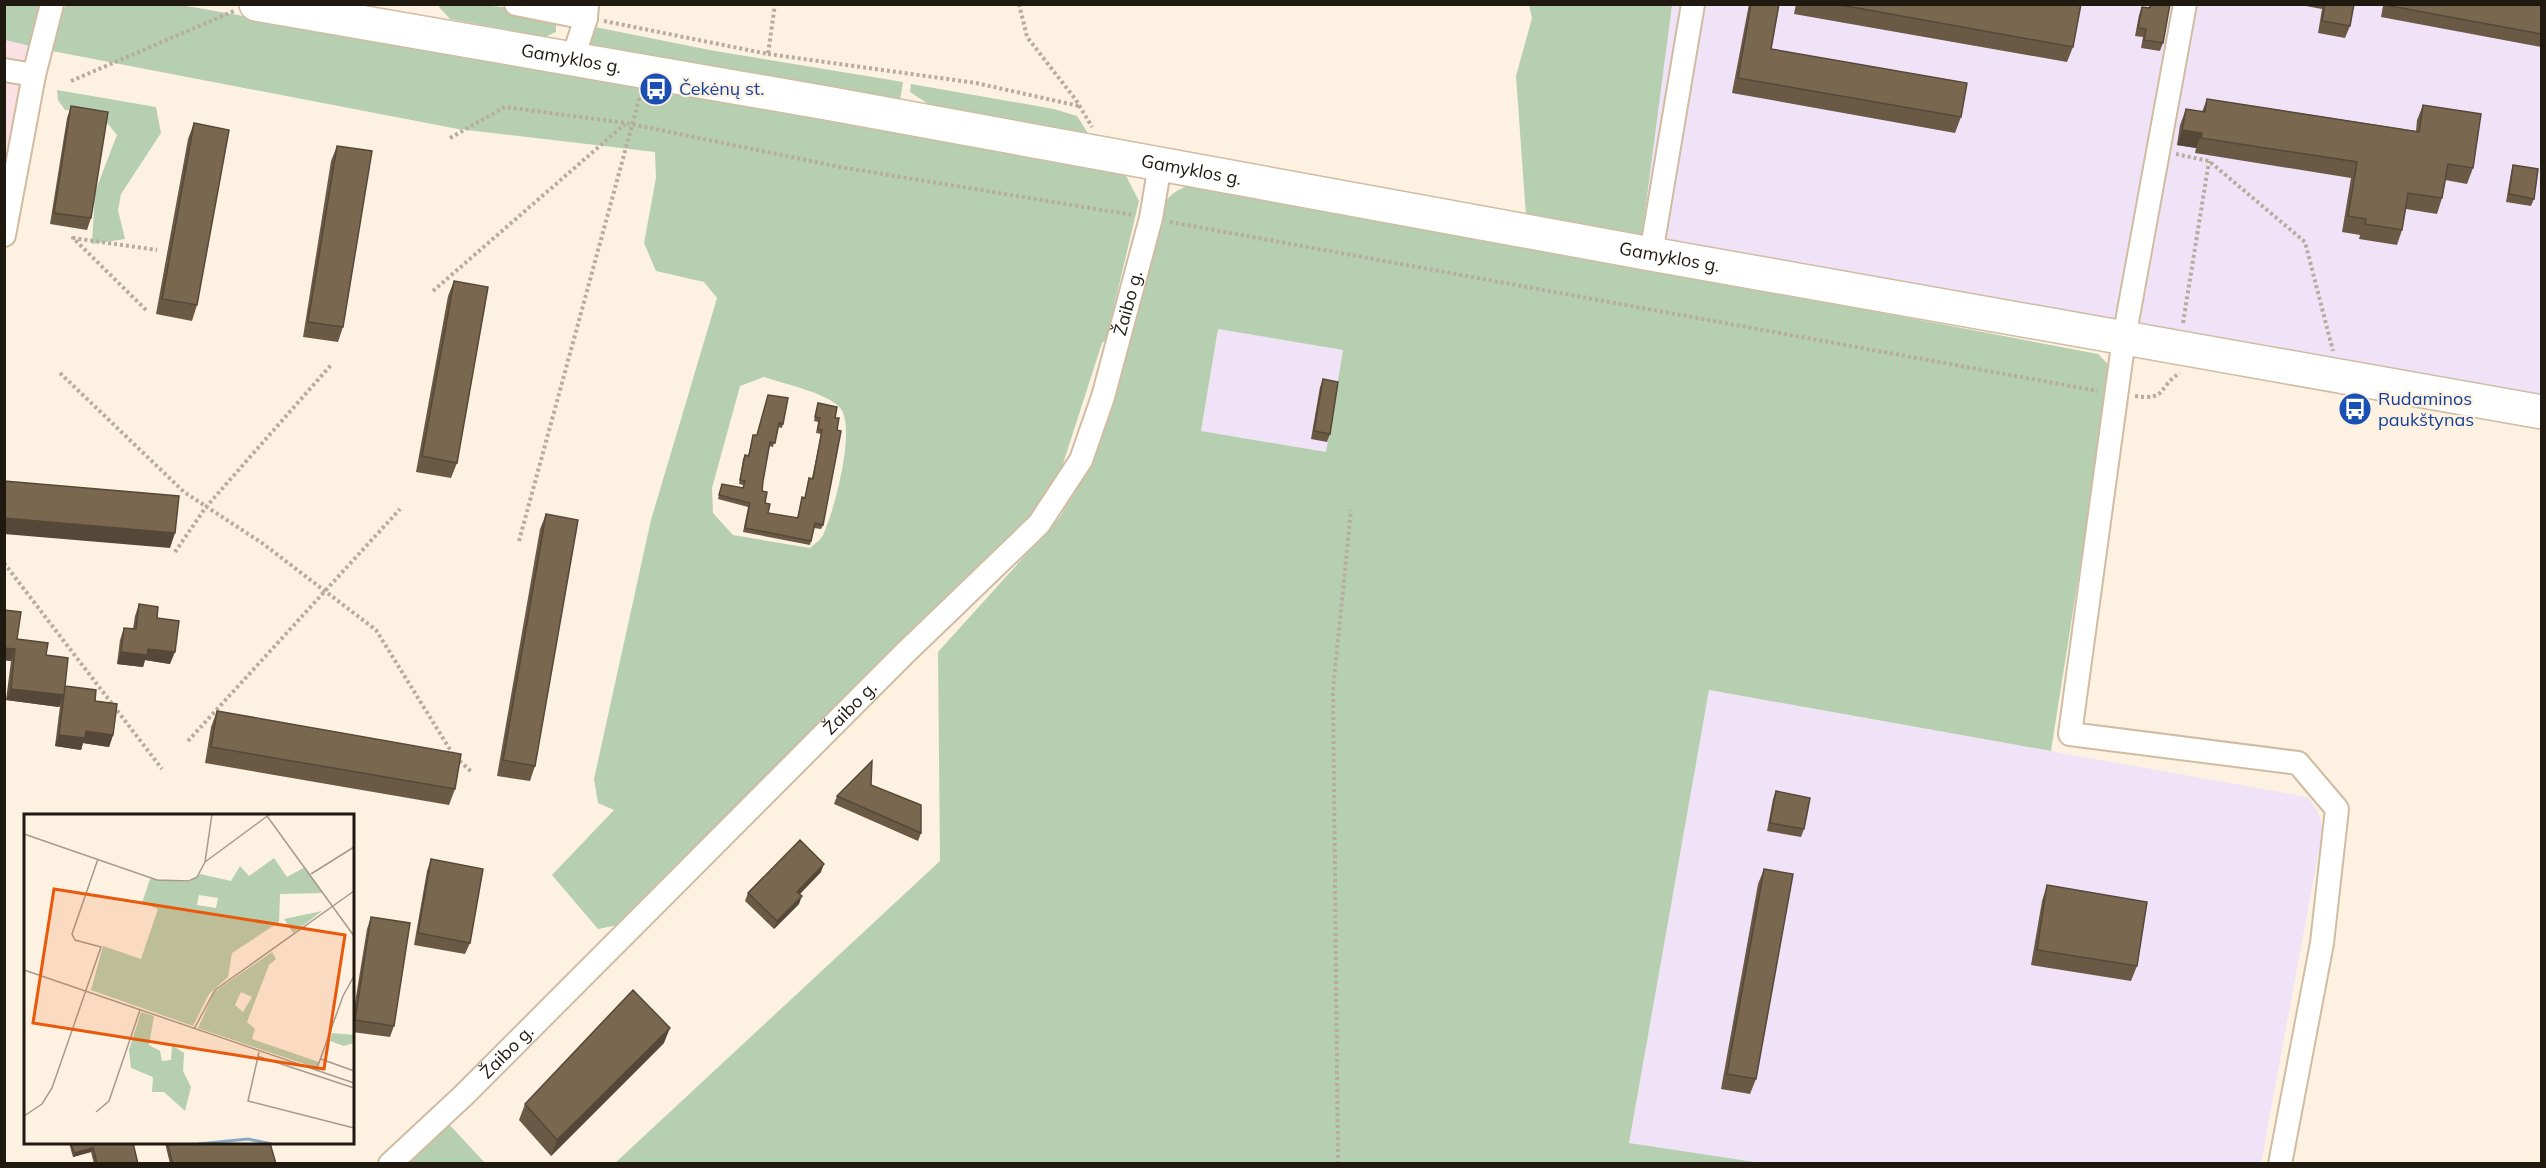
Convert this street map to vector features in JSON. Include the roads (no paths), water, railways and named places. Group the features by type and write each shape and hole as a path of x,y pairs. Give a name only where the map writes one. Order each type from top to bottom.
{"main road":[{"name":"Gamyklos g.","path":"247,7 573,58 1651,254 2541,412"}],"street":[{"path":"4,235 34,75 52,4"},
{"path":"516,4 586,11 573,58"},
{"path":"1651,254 1693,4"},
{"path":"2185,4 2124,338 2070,734 2298,763 2337,809 2322,943 2280,1164"},
{"path":"4,70 34,75"},
{"name":"Žaibo g.","path":"390,1164 464,1095 906,652 1039,524 1082,460 1103,396 1151,219 1160,165"}],"place":[{"name":"Čekėnų st.","path":"656,89"},
{"name":"Rudaminos paukštynas","path":"2355,409"}]}
